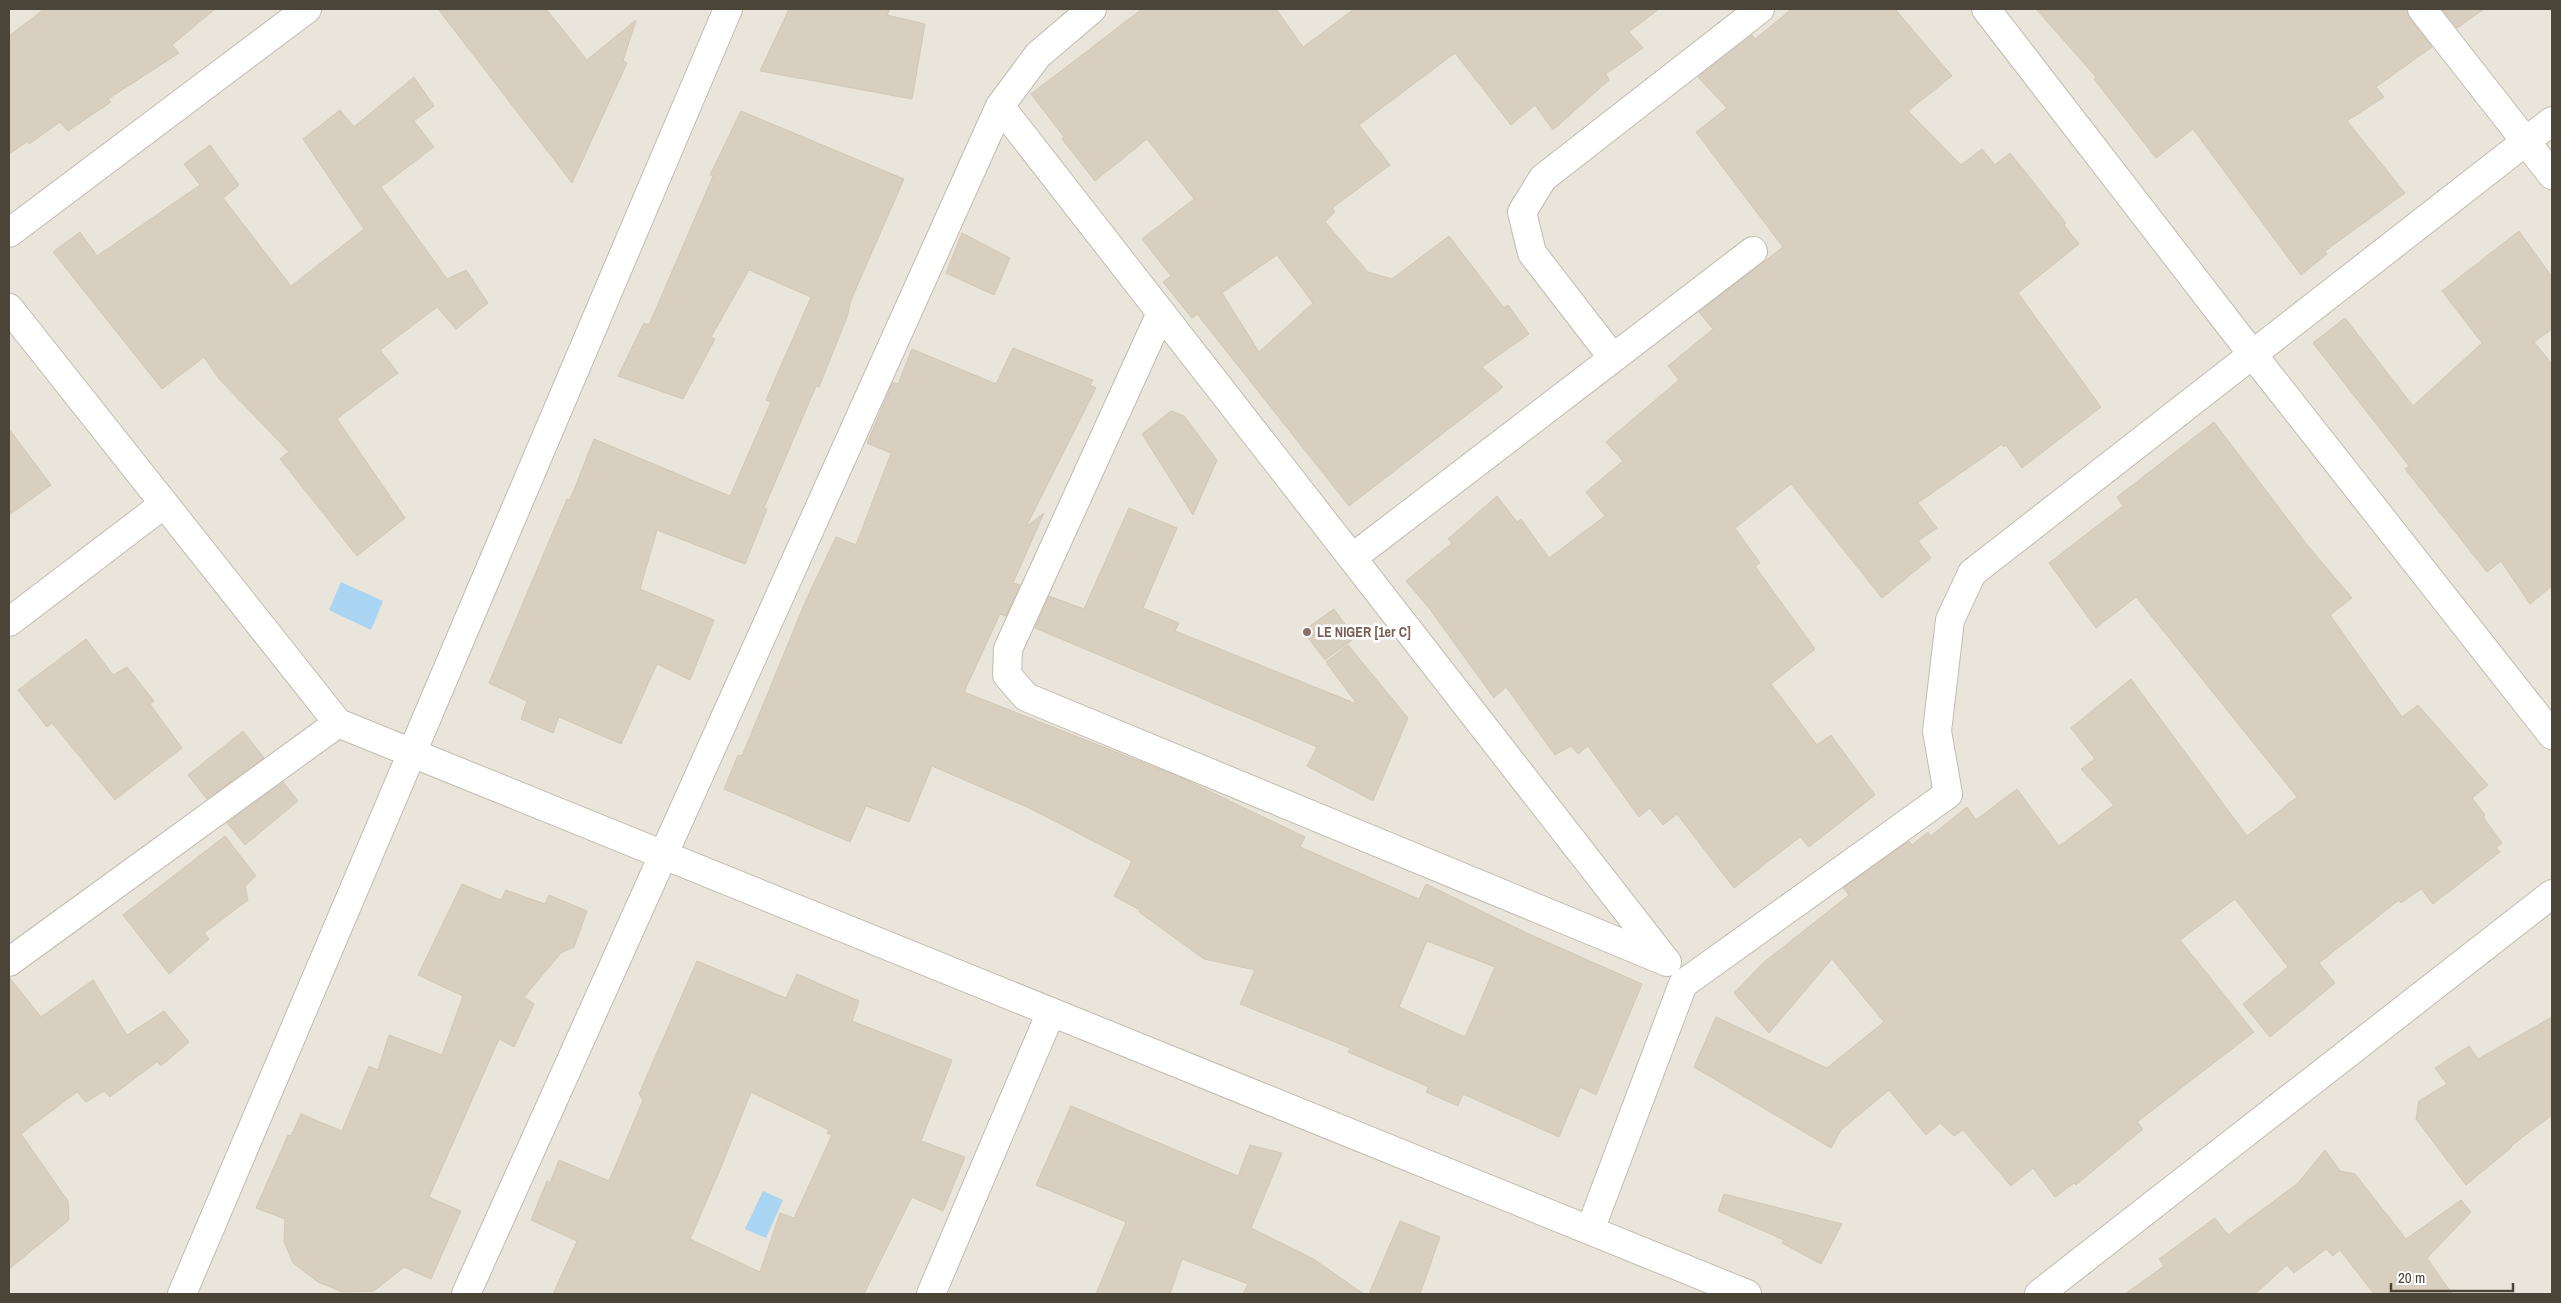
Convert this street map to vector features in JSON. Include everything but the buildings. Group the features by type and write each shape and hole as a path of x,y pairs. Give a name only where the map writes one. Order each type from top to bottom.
{"street":[{"path":"9,233 307,9"},
{"path":"182,1294 728,9"},
{"path":"466,1294 1000,106 1038,55 1092,9"},
{"path":"1613,358 1532,253 1522,212 1543,178 1760,9"},
{"path":"1986,9 2253,355 2552,735"},
{"path":"2422,9 2552,175"},
{"path":"1000,106 1683,984"},
{"path":"1590,1230 1683,984 1948,794 1937,731 1950,620 1972,573 2552,121"},
{"path":"1352,558 1754,251"},
{"path":"9,308 338,724 1747,1294"},
{"path":"1161,313 1008,649 1007,675 1026,697 1667,962"},
{"path":"9,622 164,504"},
{"path":"9,962 338,724"},
{"path":"2039,1294 2552,894"},
{"path":"931,1294 1051,1012"}],"shaded area":[{"path":"9,9 2552,9 2552,1294 9,1294"}],"water":[{"path":"341,582 383,601 371,630 329,610"},
{"path":"763,1191 783,1200 766,1238 745,1229"}],"place":[{"name":"LE NIGER [1er C]","path":"1307,632"}]}
